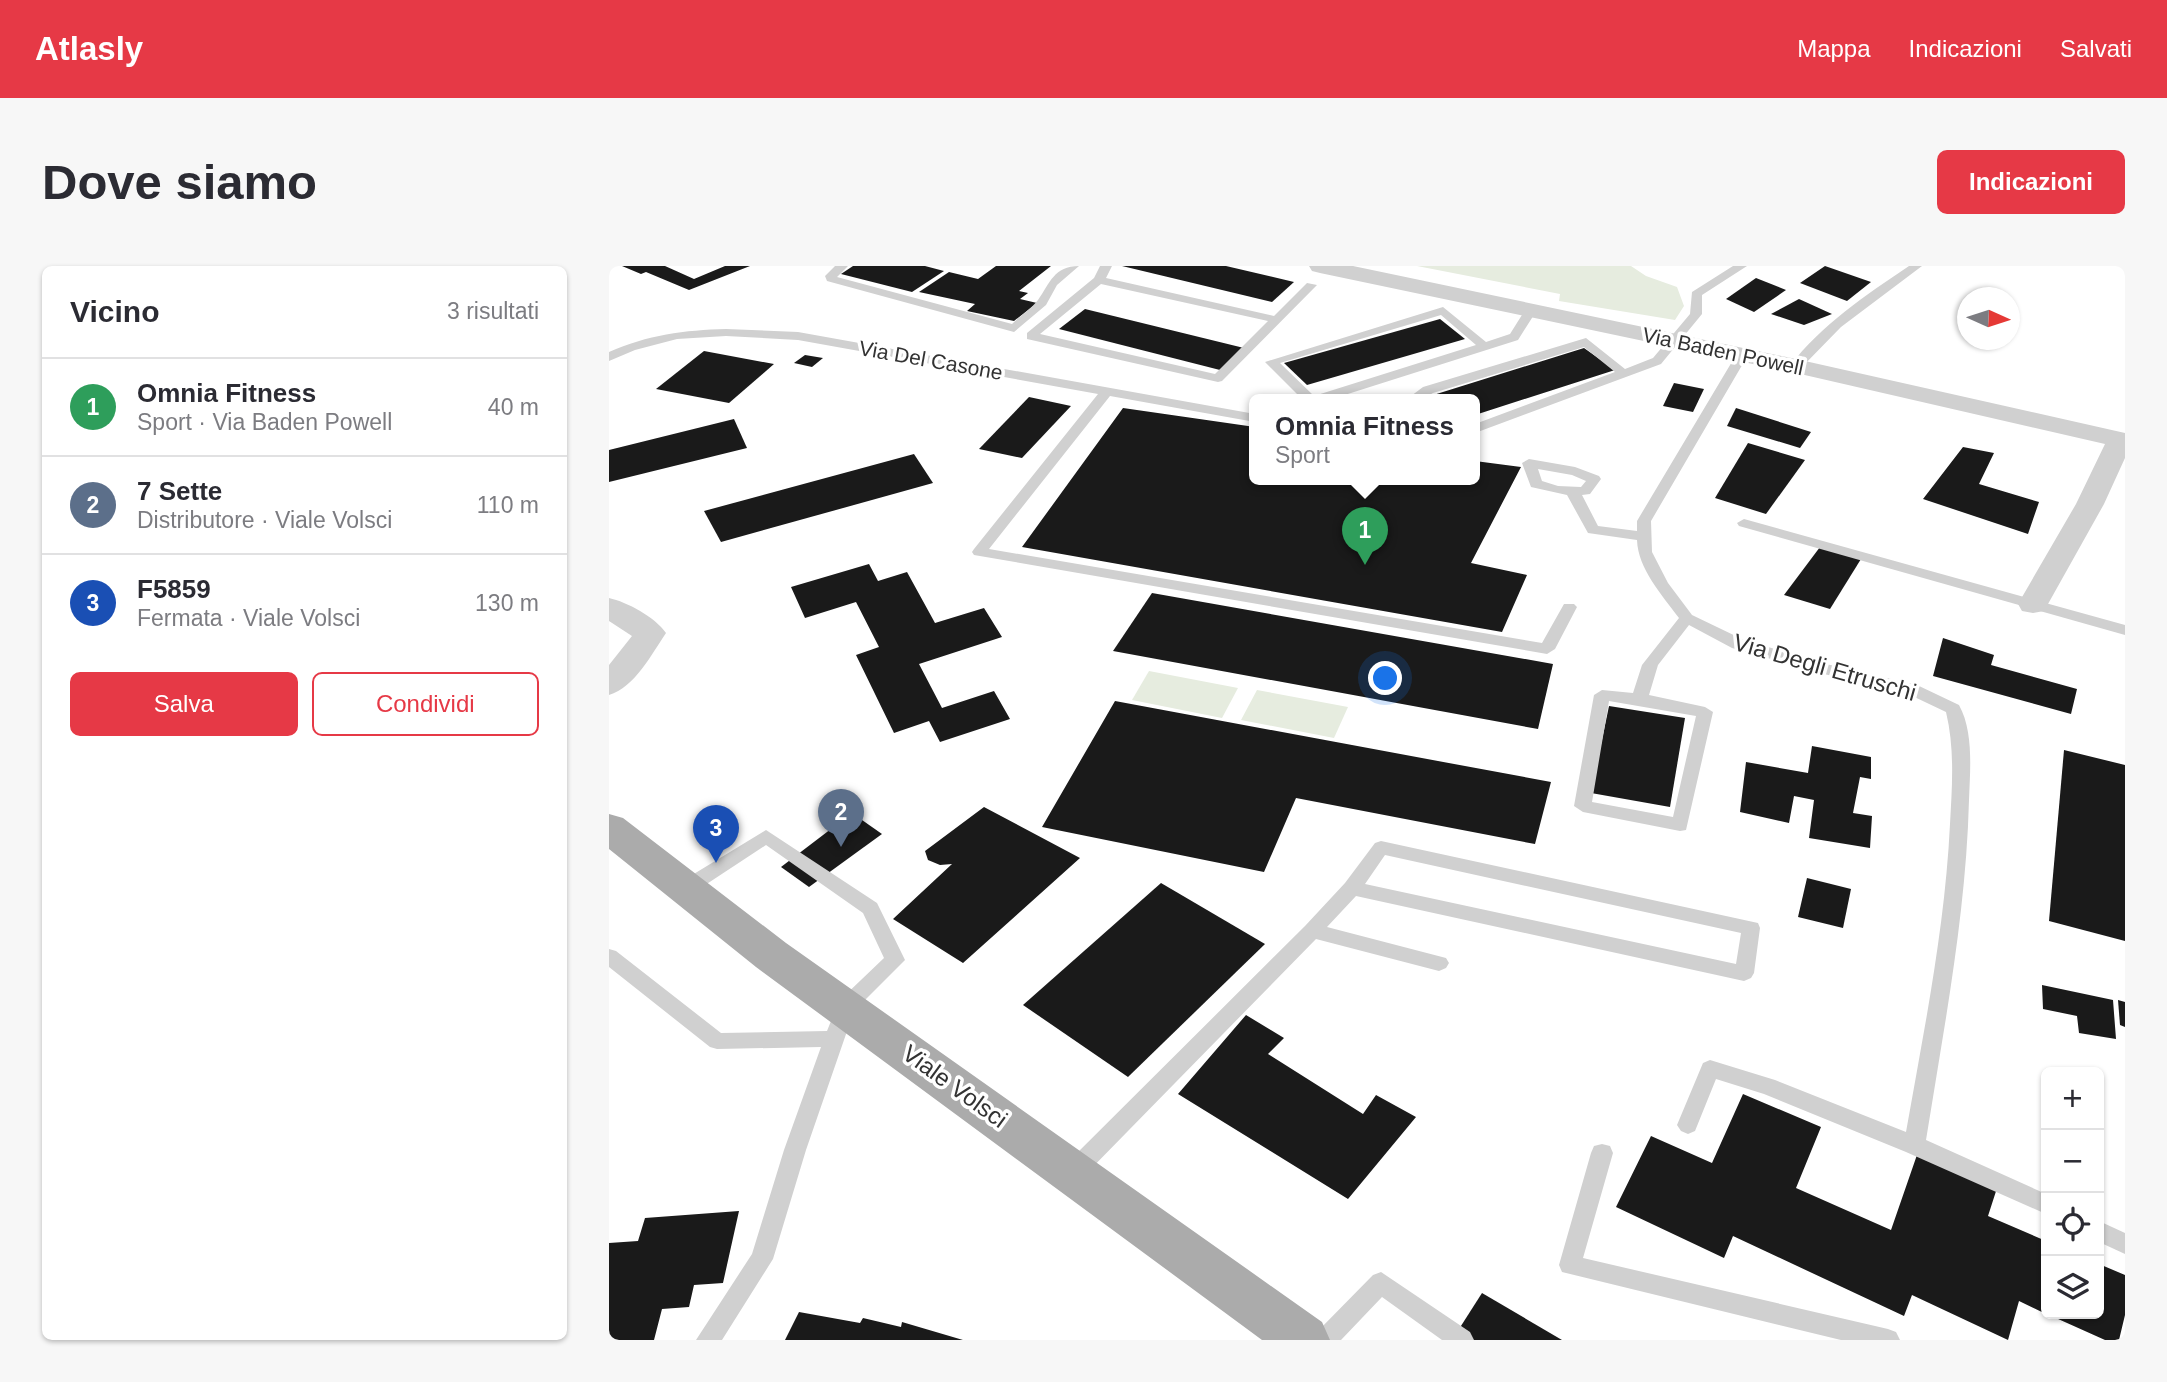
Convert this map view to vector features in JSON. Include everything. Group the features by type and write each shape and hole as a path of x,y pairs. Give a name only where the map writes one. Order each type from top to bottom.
{"main road":[{"name":"Viale Volsci","path":"609,828 771,955 840,1023 1073,1172 1304,1340"}],"street":[{"name":"Via Baden Powell","path":"1316,276 1531,310 2123,437"},
{"path":"2033,604 2090,504 2123,437"},
{"path":"609,607 650,633 629,663 609,684"}],"lane":[{"path":"842,266 831,275 831,279 1014,328 1042,303 1052,283 1073,266"},
{"path":"1107,266 1099,280 1031,336 1218,378 1316,276"},
{"path":"1480,427 1657,361 1696,314 1696,294 1741,266"},
{"path":"1795,366 1817,340 1837,323 1916,266"},
{"path":"1099,280 1276,320"},
{"path":"1334,394 1514,337 1531,310"},
{"path":"1305,394 1271,362 1443,311 1484,346"},
{"name":"Via Del Casone","path":"609,357 620,351 673,337 740,332 798,336 1249,417"},
{"path":"1421,394 1586,342 1624,374"},
{"path":"1572,491 1593,530 1644,536 1644,521 1742,355"},
{"path":"1107,392 979,552 1547,649 1569,607"},
{"path":"1744,523 2125,630"},
{"name":"Via Degli Etruschi","path":"1644,536 1645,552 1661,583 1687,618 1738,644 1911,689 1953,709 1960,732 1959,859 1948,949 1914,1144"},
{"path":"1641,699 1641,688 1658,652 1687,618"},
{"path":"1602,695 1641,699 1705,712 1680,825 1583,806 1602,695"},
{"path":"686,888 766,836 870,908 894,960 840,1023 795,1150 762,1259 708,1340"},
{"path":"1073,1172 1312,931 1352,888 1381,848 1751,928 1744,973 1352,888"},
{"path":"1312,931 1439,963"},
{"path":"609,956 717,1041 840,1023"},
{"path":"1688,1125 1710,1069 1768,1086 1914,1144 2041,1202"},
{"path":"1602,1153 1570,1265 1888,1340"},
{"path":"2104,1234 2125,1244"},
{"path":"1325,1340 1381,1283 1462,1340"}],"shaded area":[{"path":"1417,266 1631,266 1646,276 1677,287 1684,306 1675,320 1559,301 1560,294"},
{"path":"1149,671 1238,688 1222,718 1132,700"},
{"path":"1257,690 1348,707 1334,738 1241,720"}],"building":[{"path":"622,266 665,266 694,279 725,266 750,266 689,290 646,272 641,274"},
{"path":"853,266 925,266 944,271 912,292 841,274"},
{"path":"996,266 1051,266 1019,291 1028,293 1020,299 1037,303 1014,321 967,311 975,304 919,292 949,272 978,279"},
{"path":"1122,266 1226,266 1294,282 1272,302"},
{"path":"1825,266 1871,282 1847,301 1800,283"},
{"path":"1756,278 1786,290 1754,312 1726,299"},
{"path":"1799,299 1832,314 1804,325 1771,314"},
{"path":"1085,309 1244,348 1220,370 1059,329"},
{"path":"1440,319 1465,339 1307,385 1284,363"},
{"path":"1584,348 1615,370 1480,413 1480,394 1437,394"},
{"path":"704,351 774,364 729,403 656,389"},
{"path":"805,355 823,358 812,367 794,363"},
{"path":"1674,383 1704,389 1693,412 1663,406"},
{"path":"1029,397 1071,406 1022,458 979,449"},
{"path":"1123,408 1249,426 1249,485 1480,485 1480,462 1521,467 1471,563 1527,575 1502,632 1022,547"},
{"path":"1736,408 1811,432 1800,448 1727,426"},
{"path":"734,419 747,448 609,482 609,450"},
{"path":"1748,443 1805,460 1766,514 1715,498"},
{"path":"1963,447 1994,453 1979,484 2039,502 2028,534 1923,499"},
{"path":"914,454 933,483 721,542 704,511"},
{"path":"1820,547 1861,559 1830,609 1784,595"},
{"path":"869,564 878,581 907,572 935,623 984,608 1002,637 919,664 942,708 994,691 1010,719 940,742 929,721 894,733 856,655 879,647 856,602 805,618 791,587"},
{"path":"1152,593 1553,664 1538,729 1113,651"},
{"path":"1943,638 1994,655 1991,665 2077,689 2071,714 1933,676"},
{"path":"1115,701 1551,782 1535,844 1296,798 1264,872 1042,827"},
{"path":"1609,706 1685,718 1670,807 1591,793"},
{"path":"1812,746 1871,757 1871,779 1860,777 1853,813 1872,816 1870,848 1809,838 1814,800 1794,796 1789,823 1740,812 1746,762 1808,773"},
{"path":"2064,750 2125,765 2125,941 2049,921"},
{"path":"984,807 1080,858 963,963 893,919 952,864 940,865 928,860 925,851"},
{"path":"852,813 882,834 809,887 781,867"},
{"path":"1807,878 1851,889 1843,928 1798,917"},
{"path":"1161,883 1265,944 1128,1077 1023,1005"},
{"path":"2042,985 2113,1000 2116,1039 2079,1033 2077,1016 2043,1009"},
{"path":"2118,1000 2125,1002 2125,1027 2120,1025"},
{"path":"1246,1015 1284,1038 1268,1054 1363,1114 1376,1095 1416,1117 1348,1199 1178,1094"},
{"path":"1743,1094 1821,1127 1796,1188 1891,1230 1918,1152 1998,1185 1988,1216 2041,1239 2041,1312 2019,1301 2008,1340 1912,1295 1904,1316 1733,1236 1724,1258 1616,1207 1651,1136 1712,1163"},
{"path":"739,1211 723,1283 694,1285 689,1307 662,1309 654,1340 609,1340 609,1243 638,1241 645,1218"},
{"path":"2104,1266 2125,1275 2125,1315 2119,1340 2105,1340 2058,1319 2104,1319"},
{"path":"1482,1293 1562,1340 1452,1340"},
{"path":"799,1312 860,1323 863,1318 901,1327 902,1322 963,1340 785,1340"}],"place":[{"name":"Omnia Fitness","path":"1365,565"},
{"name":"7 Sette","path":"841,847"},
{"name":"F5859","path":"716,863"}]}
